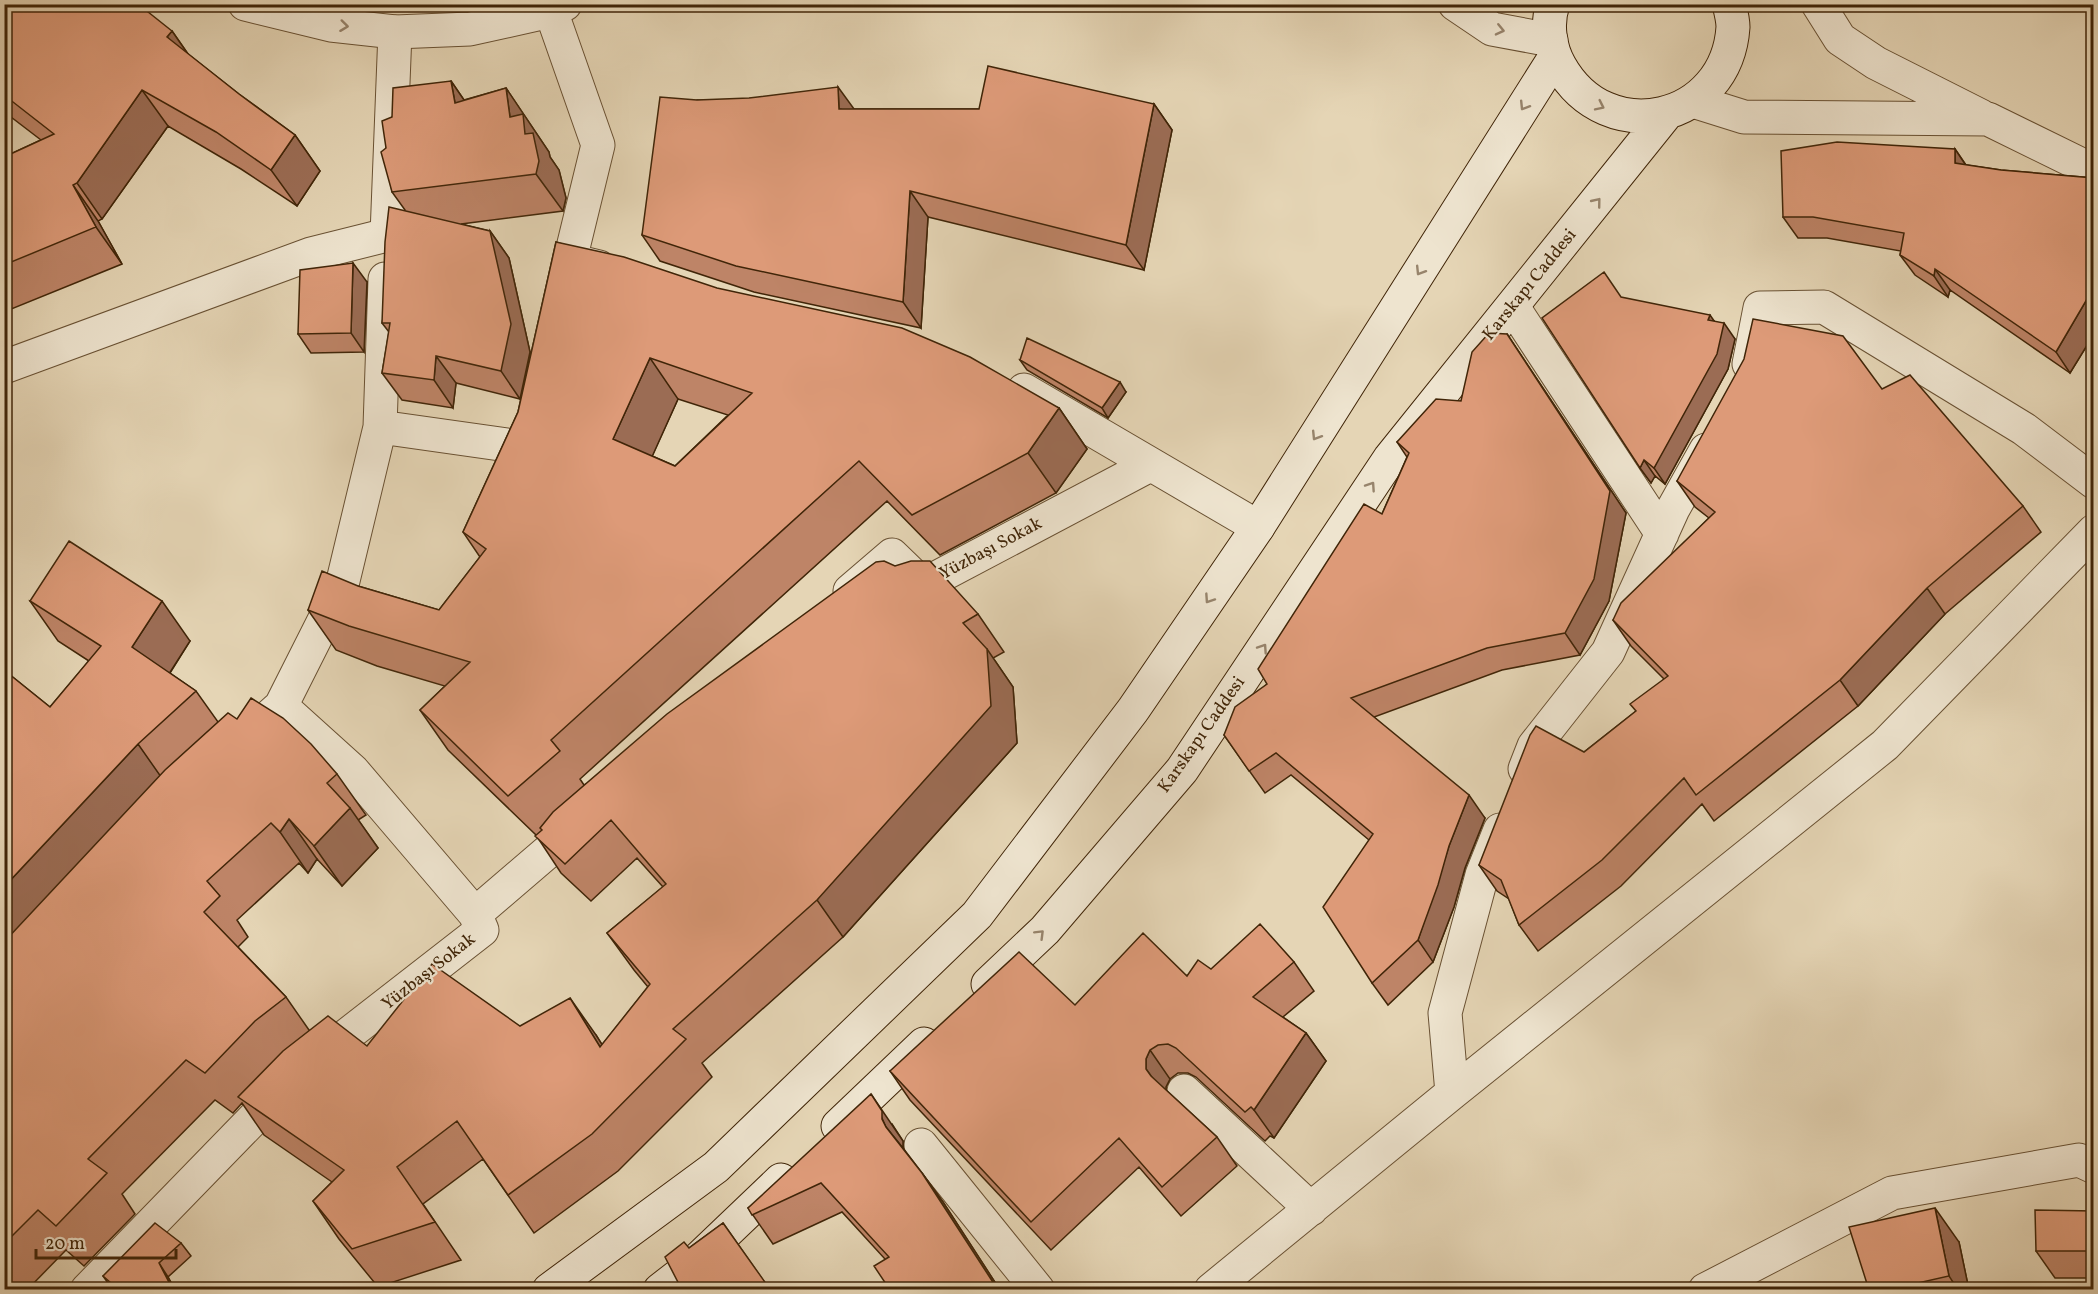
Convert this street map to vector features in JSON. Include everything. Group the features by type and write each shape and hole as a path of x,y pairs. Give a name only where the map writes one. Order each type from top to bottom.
{"street":[{"path":"246,4 330,25 395,32 470,29 558,8 598,145 563,294"},
{"path":"1455,4 1492,29 1553,48"},
{"path":"1553,4 1551,11 1553,48 1569,81 1588,100 1613,112 1640,117 1680,107 1744,117 1988,119"},
{"name":"Karskapı Caddesi","path":"660,1290 691,1266 1045,930 1182,770 1390,458 1680,107 1713,81 1727,57 1733,26 1729,4"},
{"path":"1818,4 1840,39 1876,63 2094,171"},
{"path":"222,759 281,706 342,585 380,427 395,32"},
{"path":"549,1290 717,1167 977,915 1133,710 1258,527 1553,48"},
{"path":"4,367 311,254 387,235"},
{"path":"570,261 624,272"},
{"path":"1513,307 1662,534"},
{"path":"1741,386 1746,376 1760,308 1824,307 2024,429 2094,482"},
{"path":"997,375 1258,527"},
{"path":"380,427 528,448 538,404"},
{"path":"1452,1093 1445,1013 1482,875 1534,746 1608,652 1673,509 1718,427"},
{"name":"Yüzbaşı Sokak","path":"829,609 892,555 923,585 1150,465"},
{"path":"1211,1290 1885,745 2094,531"},
{"path":"281,706 353,771 475,914"},
{"name":"Yüzbaşı Sokak","path":"87,1290 297,1074 482,930 475,914 602,804"},
{"path":"1184,1091 1311,1209"},
{"path":"921,1145 1038,1290"},
{"path":"1705,1290 1892,1193 2079,1160 2094,1167"}],"building":[{"path":"4,4 138,4 172,31 167,37 295,135 271,170 216,132 142,90 77,183 73,185 96,227 4,265 4,157 54,134 4,95"},
{"path":"988,66 1154,104 1126,245 910,191 903,302 736,266 642,235 660,97 697,100 749,98 838,87 839,109 979,109"},
{"path":"451,81 455,103 506,88 510,117 523,114 525,134 533,133 539,161 536,174 392,192 381,152 386,148 382,121 392,117 393,88"},
{"path":"1837,142 1955,149 1955,163 2001,170 2094,178 2094,307 2087,299 2056,352 1935,269 1934,276 1900,255 1904,233 1813,217 1783,217 1781,151"},
{"path":"389,207 490,231 511,324 501,371 436,356 434,380 382,373 390,323 382,323 385,242"},
{"path":"556,242 624,257 717,288 902,328 970,357 1059,408 1028,453 912,515 859,461 551,740 560,751 508,796 420,710 470,662 349,626 308,610 322,571 358,586 439,610 486,549 463,532 518,412","holes":["650,358 752,393 675,466 613,439"]},
{"path":"353,263 351,333 298,334 300,270"},
{"path":"1604,272 1621,297 1710,315 1708,320 1724,323 1717,354 1654,468 1644,460 1640,468 1542,318"},
{"path":"1753,319 1843,336 1882,389 1910,375 2023,506 1927,588 1840,680 1696,795 1684,778 1602,860 1519,925 1501,880 1479,865 1530,735 1536,726 1584,752 1636,711 1630,704 1668,676 1613,620 1621,603 1715,512 1677,481 1744,359"},
{"path":"1489,333 1507,334 1610,491 1594,579 1565,633 1487,648 1351,698 1469,795 1449,846 1418,940 1372,983 1323,907 1373,834 1276,753 1249,771 1224,735 1235,707 1267,684 1258,669 1364,504 1382,514 1409,453 1397,442 1436,399 1461,401 1472,352"},
{"path":"1027,338 1120,382 1102,408 1020,360"},
{"path":"69,541 162,601 132,647 196,691 138,744 4,887 4,670 50,707 101,646 30,601"},
{"path":"884,561 895,566 911,561 930,561 978,614 963,623 987,649 991,706 817,900 673,1029 686,1039 592,1134 508,1195 457,1121 397,1167 435,1222 352,1249 313,1201 344,1170 238,1097 283,1051 328,1016 367,1046 432,964 520,1026 570,998 600,1047 650,984 607,933 666,884 611,820 565,864 535,836 542,830 540,828 553,812 667,714 876,562"},
{"path":"251,698 283,718 311,744 337,774 327,783 350,808 314,846 289,819 280,832 271,823 207,881 220,896 204,912 286,997 255,1021 205,1073 186,1060 88,1159 107,1173 56,1226 38,1210 4,1244 4,942 165,770 228,713 237,719"},
{"path":"1260,924 1294,962 1253,997 1306,1033 1254,1110 1251,1107 1245,1112 1176,1048 1168,1044 1158,1045 1150,1050 1146,1059 1146,1069 1151,1076 1217,1137 1162,1187 1119,1138 1031,1222 890,1071 1019,952 1075,1005 1143,933 1187,976 1198,960 1211,969"},
{"path":"871,1094 882,1111 882,1119 886,1127 922,1173 998,1290 890,1290 874,1266 889,1257 821,1183 752,1215 748,1208"},
{"path":"1935,1208 1949,1276 1887,1290 1869,1290 1849,1227"},
{"path":"2035,1210 2094,1211 2094,1251 2036,1251"},
{"path":"155,1223 181,1243 159,1263 173,1290 119,1290 103,1276"},
{"path":"723,1223 767,1285 760,1290 682,1290 665,1257 684,1242 689,1248"}]}
